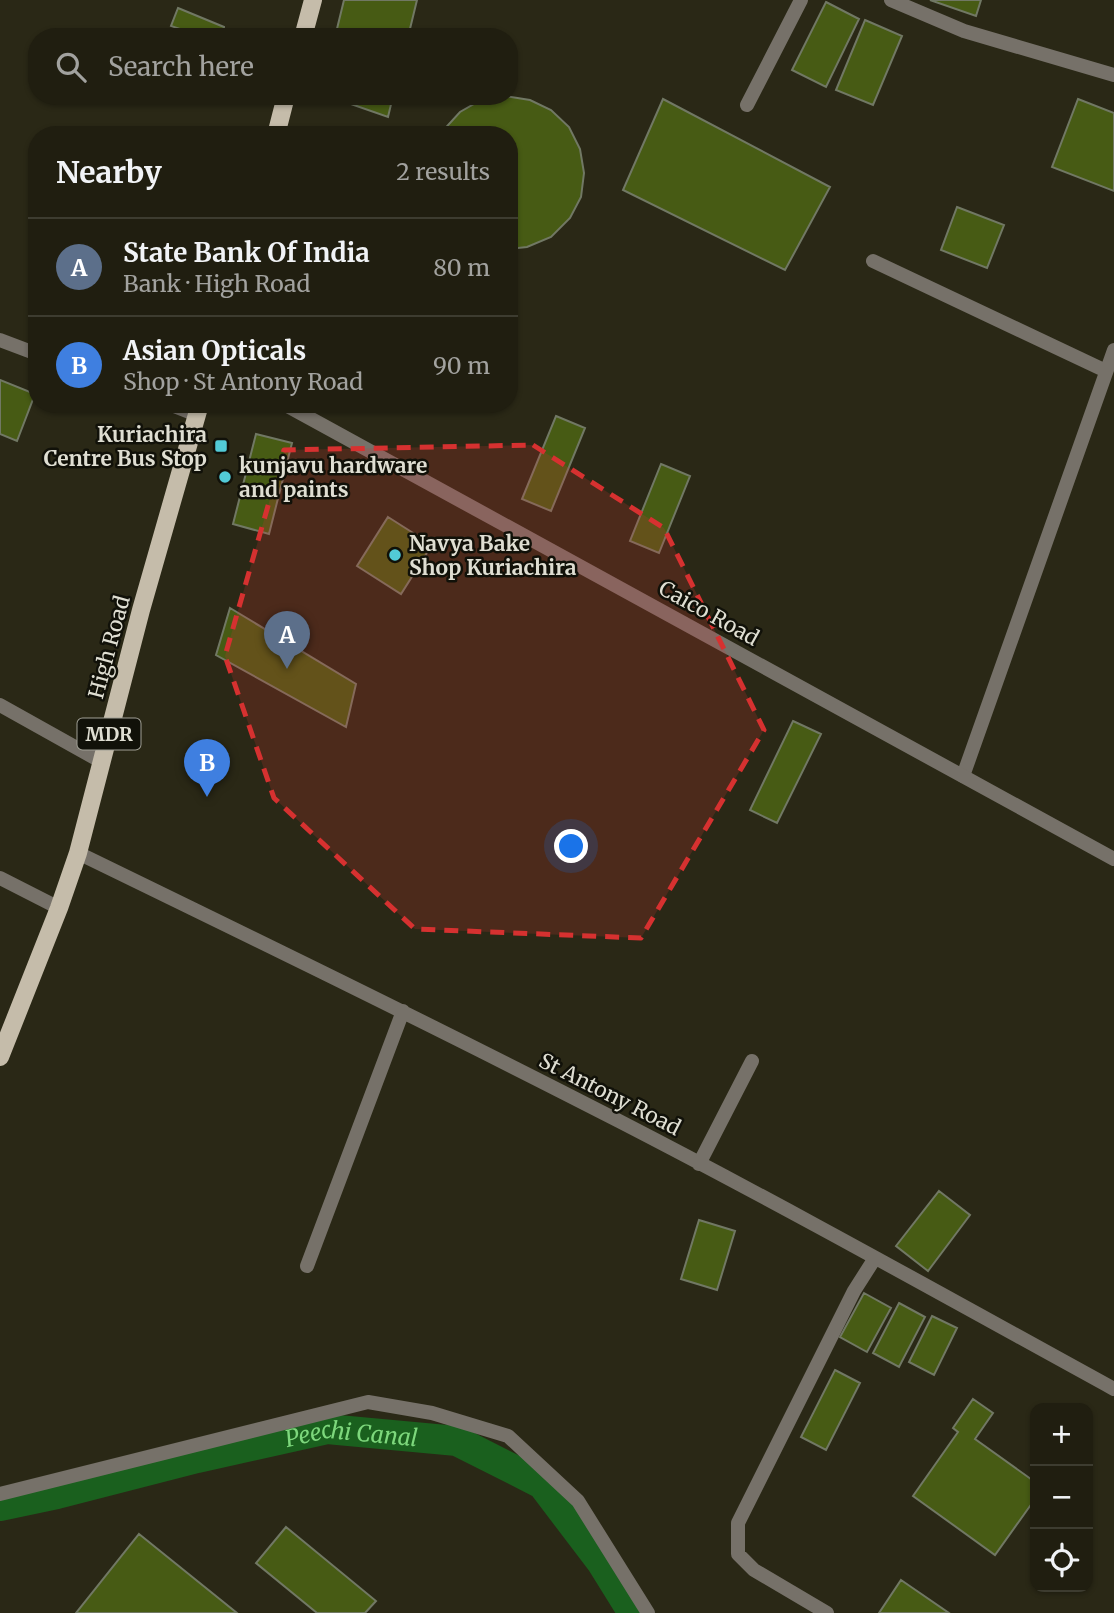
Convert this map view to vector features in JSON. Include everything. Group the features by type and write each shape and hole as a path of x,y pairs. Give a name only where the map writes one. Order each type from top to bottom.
{"main road":[{"path":"305,28 313,0"},
{"path":"278,126 283,105"},
{"name":"High Road","path":"0,1057 78,853 141,610 197,413"}],"street":[{"path":"747,105 801,0"},
{"path":"891,0 964,31 1114,75"},
{"path":"873,261 1106,370"},
{"path":"0,340 28,351"},
{"path":"963,776 1114,350"},
{"name":"Caico Road","path":"300,413 1114,859"},
{"path":"0,705 102,762"},
{"name":"St Antony Road","path":"78,853 403,1011 611,1117 1114,1389"},
{"path":"0,878 59,908"},
{"path":"307,1266 403,1011"},
{"path":"699,1164 752,1061"},
{"path":"827,1613 754,1570 738,1553 738,1523 854,1291 875,1258"},
{"path":"0,1494 368,1402 432,1413 508,1436 578,1501 648,1613"}],"highlighted area":[{"path":"533,445 664,528 764,730 641,938 415,929 274,798 225,656 284,450"}],"building":[{"path":"344,0 417,0 410,28 337,28"},
{"path":"930,0 981,0 976,16"},
{"path":"826,2 859,19 826,87 792,70"},
{"path":"178,8 224,27 177,28 171,26"},
{"path":"865,20 902,36 873,105 836,90"},
{"path":"518,98 530,100 551,110 569,127 580,149 584,173 581,197 570,218 551,237 518,248 518,126 447,126 460,112 472,105 518,105"},
{"path":"663,99 830,187 785,270 623,190"},
{"path":"1078,99 1114,113 1114,191 1052,167"},
{"path":"354,105 391,105 388,117"},
{"path":"957,207 1004,225 987,268 941,250"},
{"path":"0,380 28,391 28,412 17,441 0,434"},
{"path":"556,416 585,428 551,511 522,499"},
{"path":"256,434 292,443 269,534 233,524"},
{"path":"661,464 690,476 659,553 630,541"},
{"name":"Navya Bake Shop Kuriachira","path":"388,517 432,545 401,594 357,566"},
{"path":"230,608 356,684 346,727 216,655"},
{"path":"793,721 821,734 777,823 750,810"},
{"path":"939,1191 970,1215 928,1271 896,1246"},
{"path":"699,1220 735,1231 717,1290 681,1279"},
{"path":"864,1293 891,1308 867,1352 840,1337"},
{"path":"899,1303 925,1317 899,1367 873,1353"},
{"path":"932,1316 957,1328 934,1375 909,1362"},
{"path":"835,1370 860,1383 826,1450 801,1437"},
{"path":"973,1399 993,1413 975,1439 1030,1478 1030,1506 995,1555 913,1496 958,1432 953,1428"},
{"path":"286,1527 376,1601 365,1613 317,1613 256,1563"},
{"path":"139,1534 237,1613 76,1613"},
{"path":"901,1580 949,1613 879,1613"}],"waterway":[{"name":"Peechi Canal","path":"0,1506 327,1429 457,1441 542,1484 602,1563 633,1613"}],"place":[{"name":"Kuriachira Centre Bus Stop","path":"221,446"},
{"name":"kunjavu hardware and paints","path":"225,477"},
{"name":"Navya Bake Shop Kuriachira","path":"395,555"},
{"name":"State Bank Of India","path":"287,669"},
{"name":"Asian Opticals","path":"207,797"}]}
